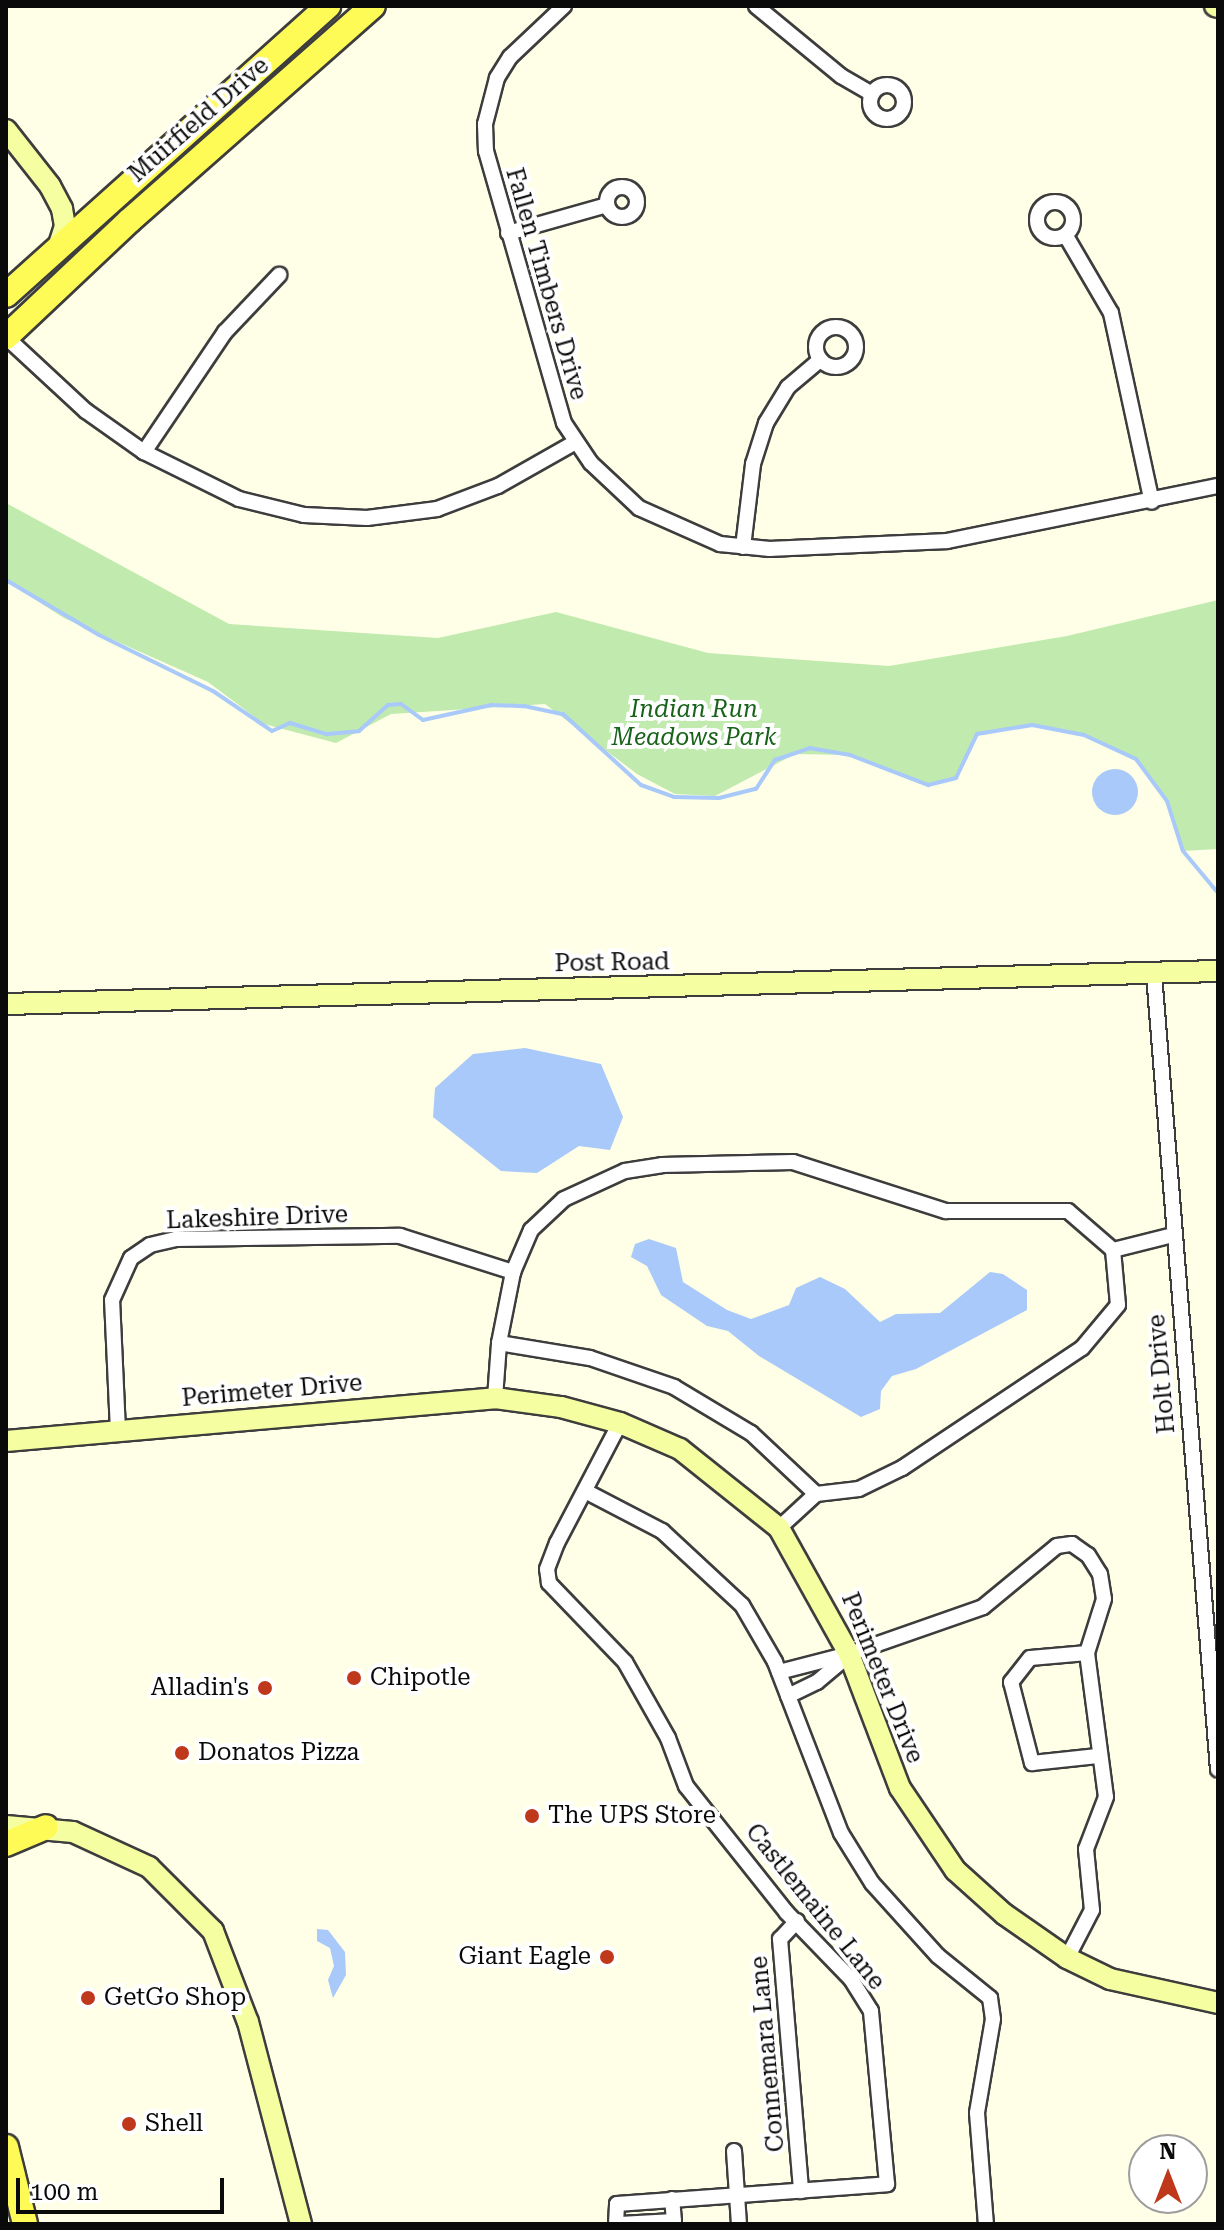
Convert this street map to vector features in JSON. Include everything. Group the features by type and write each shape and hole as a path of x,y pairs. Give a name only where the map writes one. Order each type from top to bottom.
{"main road":[{"name":"Muirfield Drive","path":"6,295 328,6"},
{"name":"Muirfield Drive","path":"6,337 129,221 364,9"},
{"path":"6,322 84,245 90,235 89,218"},
{"path":"6,1844 46,1827"},
{"path":"6,2147 25,2224"}],"street":[{"name":"Fallen Timbers Drive","path":"564,6 510,57 489,99 486,151 552,393 574,443 639,508 683,531 743,547 947,541 1152,502 1218,486"},
{"path":"756,6 841,76 872,94"},
{"path":"6,130 50,186 89,218"},
{"path":"50,186 65,220 64,240"},
{"path":"508,233 607,205"},
{"path":"1066,236 1111,313 1152,502"},
{"path":"144,452 225,332 279,275"},
{"path":"6,337 86,411 144,452 239,499 304,515 367,518 437,509 471,498 574,443"},
{"path":"743,547 753,464 766,423 788,387 820,360"},
{"name":"Post Road","path":"6,1004 1218,971"},
{"name":"Holt Drive","path":"1154,974 1218,1769"},
{"path":"495,1398 499,1343 513,1272 531,1230 564,1199 601,1179 662,1165 793,1162 946,1211 1068,1211 1113,1250 1118,1305 1082,1348 902,1468 859,1489 816,1494 779,1528"},
{"path":"1113,1250 1173,1235"},
{"name":"Lakeshire Drive","path":"118,1431 112,1300 131,1258 150,1245 176,1239 400,1236 513,1272"},
{"path":"499,1343 590,1358 674,1387 751,1433 816,1494"},
{"name":"Perimeter Drive","path":"6,1441 495,1398 561,1407 620,1423 680,1449 779,1528 849,1654 887,1761 934,1843 955,1870 1004,1914 1067,1958 1110,1979 1218,2003"},
{"name":"Castlemaine Lane","path":"620,1423 587,1492 557,1543 547,1569 549,1583 625,1662 668,1738 686,1786 797,1921 850,1978 871,2011 887,2184 672,2199 617,2204 618,2224 674,2221 672,2199"},
{"path":"587,1492 662,1531 732,1596 779,1672 835,1821 872,1883 938,1956 990,1998 993,2019 979,2092 986,2224"},
{"path":"779,1672 849,1654 983,1607 1043,1553 1072,1544 1088,1555 1100,1574 1104,1599 1087,1653 1098,1756 1106,1797 1086,1849 1092,1910 1067,1958"},
{"path":"1087,1653 1030,1658 1011,1682 1032,1763 1098,1756"},
{"path":"788,1696 817,1682 849,1654"},
{"path":"6,1826 46,1827 73,1832 149,1867 213,1931 248,2022 301,2224"},
{"name":"Connemara Lane","path":"797,1921 780,1939 801,2191"},
{"path":"734,2151 739,2224"}],"green space":[{"name":"Indian Run Meadows Park","path":"6,503 229,624 438,638 556,612 708,653 889,666 1067,636 1218,600 1218,849 1183,851 1167,801 1136,759 1084,735 1032,725 977,734 956,778 928,785 850,755 795,754 715,796 675,794 637,774 545,704 391,714 336,743 264,724 208,682 64,618 6,581"}],"water":[{"path":"1115,769 1131,776 1138,792 1131,808 1115,815 1099,808 1092,792 1099,776"},
{"path":"525,1048 601,1064 623,1117 610,1150 579,1146 537,1173 501,1171 433,1117 435,1088 473,1054"},
{"path":"649,1239 676,1248 683,1282 727,1310 751,1319 789,1305 796,1288 820,1277 845,1289 880,1322 896,1314 940,1313 990,1272 1003,1274 1027,1290 1027,1310 916,1369 892,1376 881,1391 880,1409 861,1417 759,1356 728,1331 707,1326 661,1295 647,1266 631,1257 635,1244"},
{"path":"317,1929 328,1930 345,1952 346,1975 333,1998 328,1980 334,1966 330,1948 317,1941"}],"waterway":[{"path":"6,580 99,635 213,691 272,731 290,723 327,734 359,731 388,705 401,704 423,720 491,705 524,706 563,714 641,785 674,797 719,798 756,789 775,760 809,748 850,755 928,785 956,778 977,734 1032,725 1084,735 1136,759 1167,801 1183,851 1218,893"}],"place":[{"name":"Chipotle","path":"354,1678"},
{"name":"Alladin's","path":"265,1688"},
{"name":"Donatos Pizza","path":"182,1753"},
{"name":"The UPS Store","path":"532,1816"},
{"name":"Giant Eagle","path":"607,1957"},
{"name":"GetGo Shop","path":"88,1998"},
{"name":"Shell","path":"129,2124"}]}
